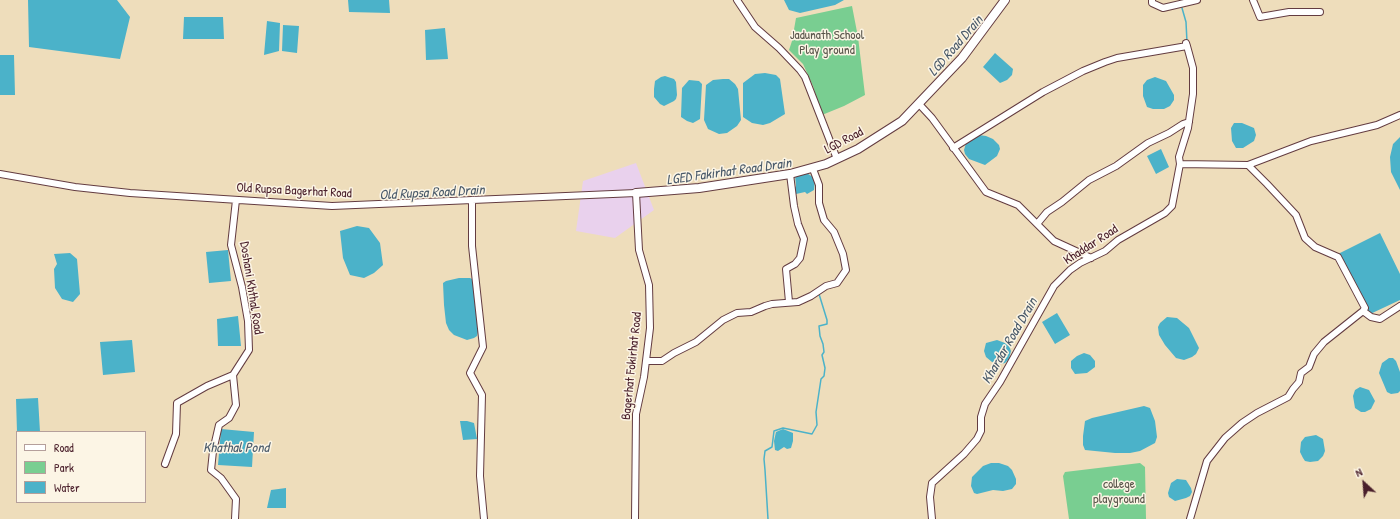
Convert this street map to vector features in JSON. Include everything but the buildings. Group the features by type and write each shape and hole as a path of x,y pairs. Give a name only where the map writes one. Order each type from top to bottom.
{"main road":[{"name":"LGD Road","path":"636,193 699,188 790,174 813,169 858,149 902,121 919,104 962,58 1005,0"}],"street":[{"path":"737,0 755,27 780,48 805,77 837,159"},
{"path":"1152,0 1152,3 1163,8 1197,0"},
{"path":"1253,0 1260,17 1289,12 1320,12"},
{"name":"Khaddar Road","path":"932,519 930,496 932,483 964,454 977,439 981,431 981,417 984,404 1000,382 1054,286 1070,270 1105,251 1123,237 1165,213 1172,206 1180,164 1179,157 1188,128 1194,82 1193,68 1186,44 1117,58 1083,71 1043,92 954,148"},
{"path":"919,104 932,118 986,192 1018,205 1054,241 1091,258"},
{"path":"1180,164 1248,165 1311,141 1377,125 1400,115"},
{"path":"1037,224 1047,212 1089,180 1116,166 1148,143 1169,133 1182,124 1189,122"},
{"path":"1190,519 1207,461 1225,438 1242,423 1257,413 1288,397 1299,382 1302,373 1310,367 1314,354 1324,342 1365,308 1338,257 1315,247 1305,238 1296,216 1248,165"},
{"path":"646,361 662,361 696,342 723,320 737,313 751,312 765,306 798,302 811,296 826,286 837,283 846,270 843,254 834,232 824,220 819,203 819,185 813,169"},
{"name":"Old Rupsa Bagerhat Road","path":"0,174 75,187 135,193 332,206 636,193"},
{"path":"789,302 786,269 795,264 800,258 804,239 798,224 794,206 790,174"},
{"name":"Bagerhat Fokirhat Road","path":"635,519 636,414 646,361 650,328 649,285 640,250 636,193"},
{"name":"Doshani Khthal Road","path":"233,375 249,350 248,322 242,287 231,245 236,200"},
{"path":"472,201 472,246 483,347 470,373 482,395 480,476 484,519"},
{"path":"1363,311 1371,317 1380,319 1400,306"},
{"path":"165,464 176,434 177,403 208,386 233,375 236,405 229,418 218,425 211,470 221,478 236,499 235,519"}],"shaded area":[{"path":"636,163 654,210 615,238 576,231 583,181"}],"green space":[{"name":"Jadunath School Play ground","path":"852,6 858,37 865,95 822,115 813,86 803,64 789,50 796,18"},
{"name":"college playground","path":"1140,463 1145,467 1146,519 1069,519 1063,476 1065,472"}],"water":[{"path":"28,0 117,0 130,17 120,59 29,47"},
{"path":"348,0 389,0 390,13 349,12"},
{"path":"784,0 844,0 835,5 800,13 789,10"},
{"path":"184,17 223,17 224,39 183,39"},
{"path":"267,21 280,23 279,51 264,55"},
{"path":"283,25 299,26 297,53 282,51"},
{"path":"445,28 448,59 426,60 425,30"},
{"path":"995,53 1013,69 1012,75 1007,80 1000,83 983,67"},
{"path":"0,55 14,55 15,95 0,95"},
{"path":"765,73 776,75 780,79 785,114 770,123 763,125 752,123 743,117 743,83 755,74"},
{"path":"665,76 674,79 676,82 677,95 674,101 664,106 654,97 654,89 655,81"},
{"path":"1155,77 1166,81 1174,95 1174,100 1170,106 1164,109 1153,109 1147,107 1143,96 1143,85 1147,80"},
{"path":"729,79 738,89 741,120 737,126 727,133 719,134 708,129 704,120 706,85 713,80"},
{"path":"689,80 699,81 702,84 700,119 693,123 681,117 682,88"},
{"path":"1234,123 1242,123 1254,128 1256,135 1254,141 1243,148 1236,148 1232,141 1231,128"},
{"path":"979,135 993,139 999,145 1000,149 997,156 985,165 969,159 964,150 966,143"},
{"path":"1400,137 1400,190 1391,172 1390,157 1393,144"},
{"path":"1161,149 1169,167 1156,174 1147,156"},
{"path":"805,172 815,180 814,190 807,194 805,192 796,194 793,191 796,186 795,175"},
{"path":"357,226 369,228 380,243 383,265 374,273 364,278 350,275 343,258 340,231"},
{"path":"1380,233 1400,274 1400,300 1368,315 1338,254"},
{"path":"228,250 231,281 209,283 206,252"},
{"path":"70,253 77,259 80,294 73,302 62,299 55,288 54,269 57,264 54,254"},
{"path":"459,278 470,278 474,280 479,327 477,336 467,340 454,335 449,330 446,323 443,283"},
{"path":"1057,313 1070,335 1055,344 1042,322"},
{"path":"238,316 241,346 218,346 217,319"},
{"path":"1167,317 1177,318 1189,328 1199,348 1196,354 1192,357 1184,360 1176,358 1165,345 1159,335 1158,327"},
{"path":"132,340 135,372 103,375 100,342"},
{"path":"997,340 1009,346 1011,351 1009,359 1005,363 1000,364 992,362 986,357 984,351 986,343"},
{"path":"1084,353 1090,355 1095,361 1095,367 1087,373 1075,374 1071,368 1071,361"},
{"path":"1389,358 1393,358 1396,361 1400,372 1400,391 1398,393 1391,394 1387,392 1379,373 1382,363"},
{"path":"1360,387 1369,390 1375,401 1371,409 1365,412 1361,412 1355,408 1353,396 1355,390"},
{"path":"38,398 40,431 17,431 16,399"},
{"path":"1144,406 1150,408 1155,421 1157,437 1155,443 1140,451 1130,453 1085,450 1083,445 1083,436 1085,421"},
{"path":"460,421 474,423 477,439 463,440"},
{"name":"Khathal Pond","path":"221,429 254,432 252,467 218,465"},
{"path":"783,429 793,433 793,441 791,448 787,449 784,447 778,451 775,450 774,441 776,432"},
{"path":"1316,435 1323,439 1325,451 1323,456 1318,461 1305,461 1300,452 1301,442 1305,437"},
{"path":"991,463 999,463 1008,466 1012,470 1016,479 1016,484 1012,489 1003,491 993,490 977,494 974,493 971,486 972,477 983,466"},
{"path":"1177,479 1186,480 1192,492 1190,496 1175,501 1169,497 1168,493 1171,483"},
{"path":"286,488 286,508 267,508 271,490"}],"waterway":[{"path":"1182,8 1186,22 1187,42"},
{"path":"768,519 764,459 765,451 772,447 774,431 783,428 812,434 817,425 816,412 821,379 824,376 825,368 822,355 824,352 823,344 819,326 827,324 819,294"},
{"name":"LGED Fakirhat Road Drain","path":"638,508 638,519"}],"water label":[{"name":"LGD Road Drain","path":"956,46"},
{"name":"Old Rupsa Road Drain","path":"432,193"},
{"name":"Khardar Road Drain","path":"1010,341"}]}
